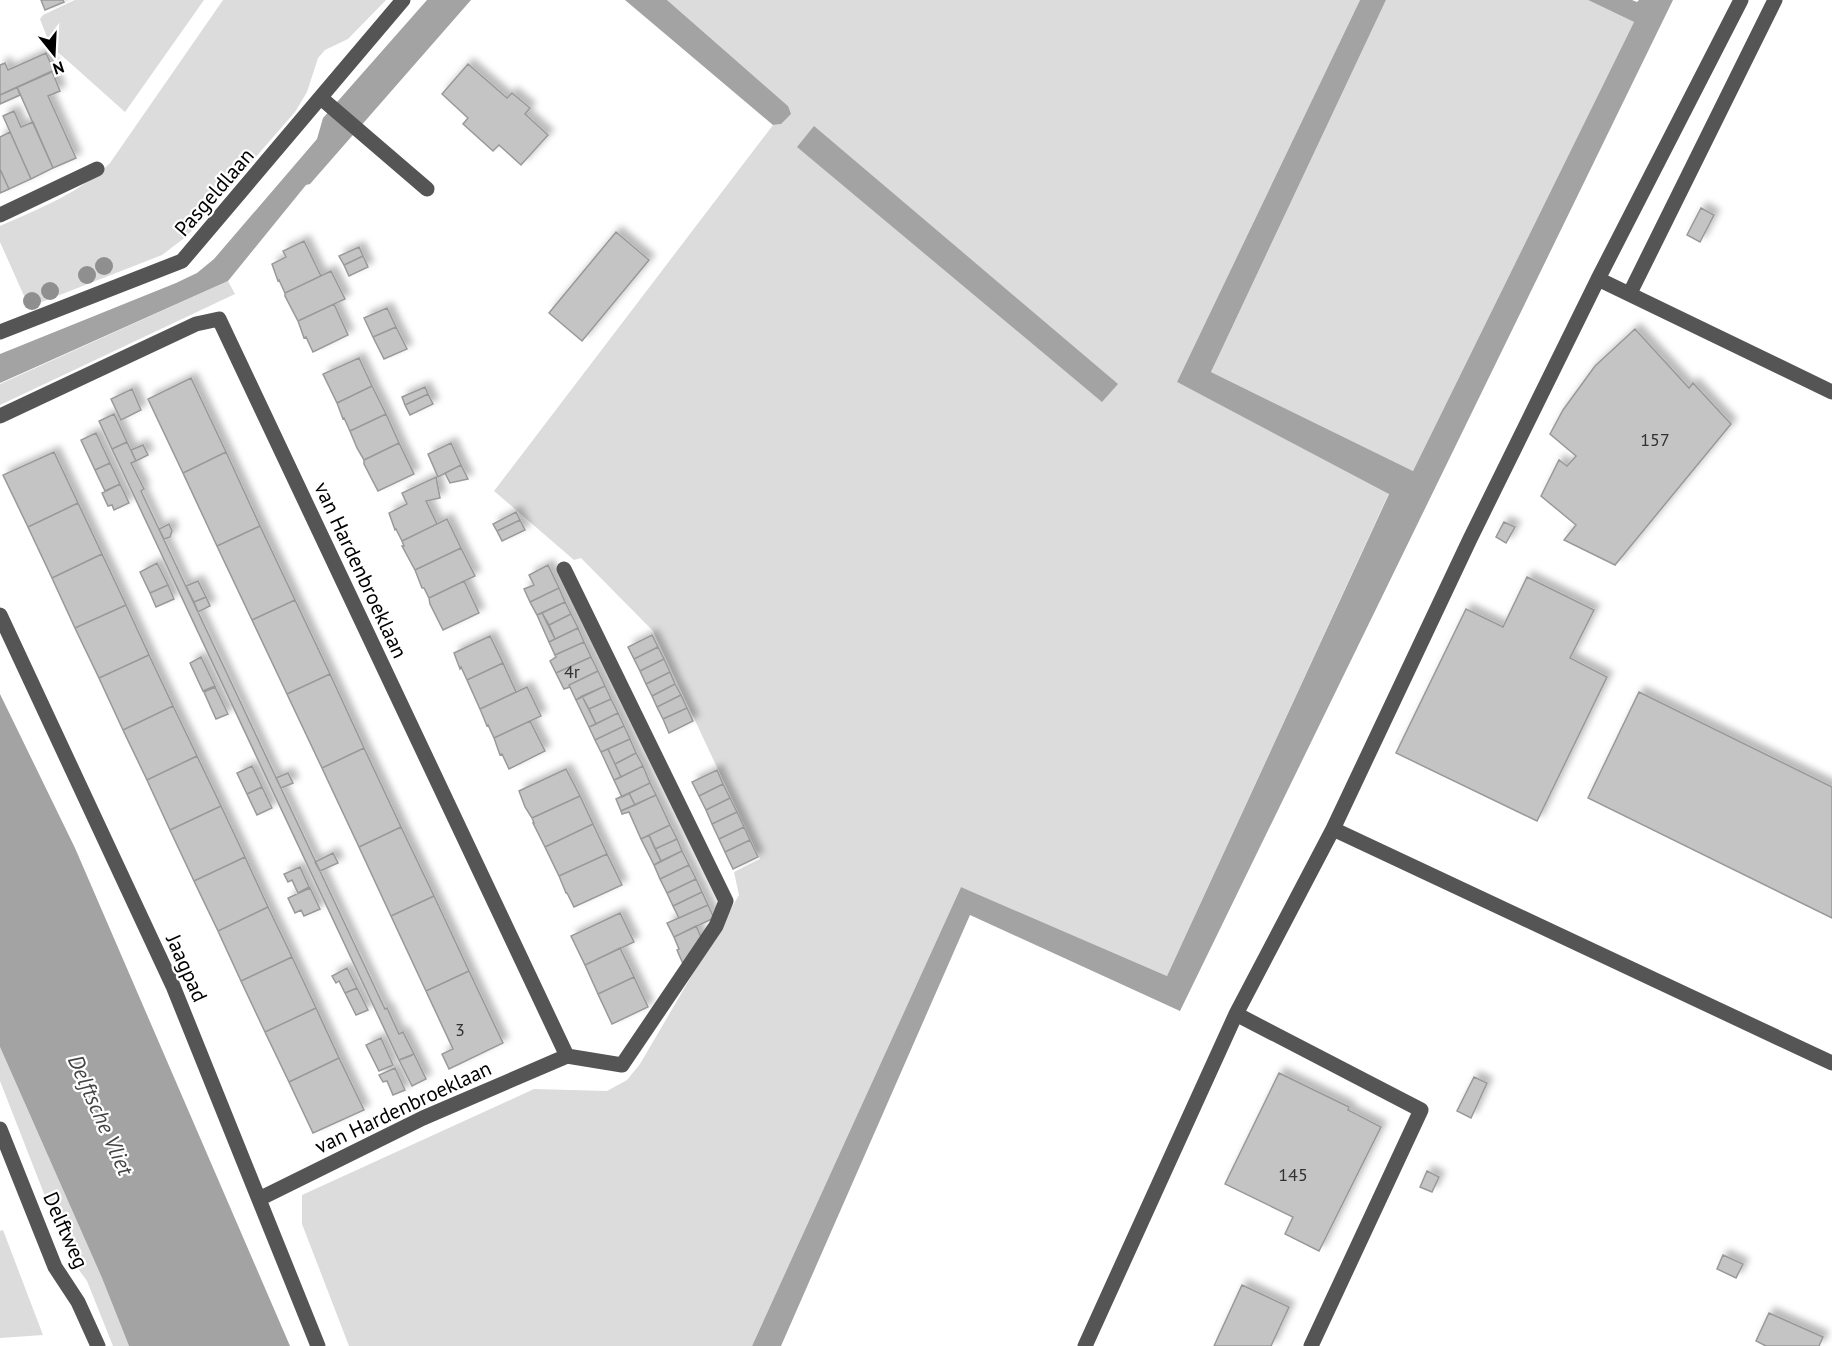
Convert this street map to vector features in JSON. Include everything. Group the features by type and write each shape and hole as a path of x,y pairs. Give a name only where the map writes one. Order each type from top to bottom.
{"street":[{"name":"Pasgeldlaan","path":"0,332 182,261 326,102 403,0"},
{"path":"1085,1346 1236,1014 1333,829 1470,539 1598,279 1741,0"},
{"path":"1630,292 1775,0"},
{"path":"326,102 427,189"},
{"path":"0,215 97,169"},
{"path":"1598,279 1630,292 1832,392"},
{"name":"van Hardenbroeklaan","path":"0,416 196,324 219,319 567,1056 423,1118 259,1198"},
{"path":"564,569 726,900 716,926 622,1065 567,1056"},
{"name":"Jaagpad","path":"0,615 173,986 318,1346"},
{"path":"1333,829 1832,1063"},
{"path":"1236,1014 1421,1110 1311,1346"},
{"name":"Delftweg","path":"0,1129 55,1267 78,1302 98,1346"}],"shaded area":[{"path":"75,0 204,0 125,112 50,45 40,19 43,15"},
{"path":"223,0 386,0 348,39 325,50 318,58 307,92 295,112 187,236 162,255 29,307 0,242 0,226 72,192 110,163"},
{"path":"667,0 1360,0 1177,382 1389,493 1167,976 961,887 752,1346 349,1346 302,1224 302,1195 534,1089 607,1091 627,1080 640,1064 739,895 734,872 760,859 653,631 581,558 574,560 494,491 773,125 781,124 788,106"},
{"path":"1386,0 1588,0 1634,22 1413,471 1211,372"},
{"path":"228,281 235,294 0,405 0,384"},
{"path":"0,1047 102,1278 129,1346 113,1346 87,1281 68,1255 0,1081"},
{"path":"3,1230 43,1335 0,1338 0,1231"}],"water":[{"path":"427,0 471,0 310,184 306,185 228,281 0,383 0,354 176,283 197,273 214,259 317,139 323,118"},
{"path":"625,0 667,0 788,106 791,114 781,124 773,125"},
{"path":"1360,0 1386,0 1211,372 1413,471 1634,22 1588,0 1637,2 1639,0 1673,0 1180,1011 970,915 781,1346 752,1346 961,887 1167,976 1389,494 1177,382"},
{"path":"814,126 1118,384 1102,402 797,147"},
{"name":"Delftsche Vliet","path":"0,694 75,848 290,1346 129,1346 102,1278 0,1047"}],"building":[{"path":"41,0 63,0 64,2 45,10"},
{"path":"46,53 54,71 0,95 0,65 5,63 8,70"},
{"path":"468,64 507,98 512,93 530,108 525,114 548,135 521,165 499,145 493,151 463,124 468,118 442,94"},
{"path":"52,71 60,91 48,96 76,158 53,168 17,87"},
{"path":"17,87 20,95 0,104 0,95"},
{"path":"14,111 21,127 33,122 53,168 31,179 3,116"},
{"path":"10,132 31,179 9,189 0,169 0,137"},
{"path":"0,169 9,189 0,193"},
{"path":"1701,208 1714,215 1700,242 1687,235"},
{"path":"616,232 649,260 582,341 549,313"},
{"path":"304,241 321,276 285,293 272,264 286,257 283,251"},
{"path":"359,247 363,256 344,265 339,256"},
{"path":"363,256 368,267 349,276 344,265"},
{"path":"331,271 345,299 298,321 285,293"},
{"path":"334,304 348,335 313,352 306,337 304,338 298,321"},
{"path":"387,308 396,327 373,337 364,318"},
{"path":"396,327 407,349 384,359 373,337"},
{"path":"1635,329 1689,388 1693,383 1731,424 1615,565 1564,540 1576,525 1541,496 1559,460 1567,466 1576,456 1550,434 1563,410 1595,366"},
{"path":"359,358 372,386 337,403 323,374"},
{"path":"191,378 226,452 183,473 148,399"},
{"path":"372,386 386,414 350,431 337,403"},
{"path":"425,387 428,394 405,405 402,397"},
{"path":"132,389 141,410 121,420 111,399"},
{"path":"428,394 433,404 410,415 405,405"},
{"path":"114,414 127,442 112,449 99,421"},
{"path":"386,414 399,443 364,460 350,431"},
{"path":"96,433 110,463 95,470 81,440"},
{"path":"127,442 136,461 131,463 144,489 141,491 385,1009 387,1008 399,1034 403,1032 414,1054 410,1056 399,1060 112,449"},
{"path":"399,443 414,474 378,491 364,460"},
{"path":"451,443 461,465 438,477 428,454"},
{"path":"143,445 148,455 136,461 131,450"},
{"path":"54,452 78,503 28,527 3,475"},
{"path":"226,452 260,526 217,546 183,473"},
{"path":"110,463 120,484 105,491 95,470"},
{"path":"461,465 468,479 450,483 445,473"},
{"path":"436,477 440,498 426,501 437,524 402,541 389,513 407,504 402,493"},
{"path":"120,484 129,503 114,510 112,505 108,506 102,493"},
{"path":"78,503 102,554 52,578 28,527"},
{"path":"516,512 520,520 497,531 493,524"},
{"path":"447,519 461,548 415,570 402,546 404,546 402,541"},
{"path":"520,520 525,530 502,541 497,531"},
{"path":"1504,522 1515,527 1506,543 1496,537"},
{"path":"169,524 172,531 170,537 164,539 159,529"},
{"path":"260,526 295,600 252,620 217,546"},
{"path":"461,548 475,576 429,598 415,570"},
{"path":"102,554 126,605 75,628 52,578"},
{"path":"157,563 168,585 150,593 140,572"},
{"path":"548,565 559,588 530,602 524,589 534,585 529,575"},
{"path":"1527,577 1594,610 1570,658 1607,677 1537,821 1396,753 1466,609 1503,627"},
{"path":"198,581 206,597 194,602 186,586"},
{"path":"464,581 479,613 443,630 429,598"},
{"path":"168,585 174,599 156,607 150,593"},
{"path":"559,588 565,602 537,615 530,602"},
{"path":"206,597 210,606 198,612 194,602"},
{"path":"295,600 330,674 287,694 252,620"},
{"path":"565,602 571,614 549,625 542,613"},
{"path":"126,605 149,655 99,678 75,628"},
{"path":"542,613 555,639 549,642 537,615"},
{"path":"571,614 578,628 555,639 549,625"},
{"path":"578,628 584,642 555,655 549,642"},
{"path":"652,635 658,647 634,659 628,647"},
{"path":"490,636 503,663 467,680 454,653"},
{"path":"584,642 591,657 556,673 550,661 556,657 555,655"},
{"path":"658,647 664,659 640,671 634,659"},
{"path":"149,655 173,706 123,730 99,678"},
{"path":"201,657 215,686 203,691 190,663"},
{"path":"591,657 598,671 564,689 556,673"},
{"path":"664,659 670,672 646,684 640,671"},
{"path":"503,663 516,692 480,709 467,680"},
{"path":"598,671 605,686 576,700 569,685"},
{"path":"670,672 675,684 652,696 646,684"},
{"path":"330,674 364,748 322,768 287,694"},
{"path":"675,684 681,695 657,707 652,696"},
{"path":"605,686 611,699 589,709 582,696"},
{"path":"215,687 228,714 216,719 204,692"},
{"path":"527,687 541,716 494,738 480,709"},
{"path":"1639,692 1832,787 1832,918 1588,798"},
{"path":"681,695 687,708 663,719 657,707"},
{"path":"582,696 596,724 589,727 576,700"},
{"path":"611,699 618,713 596,724 589,709"},
{"path":"173,706 197,756 147,780 123,730"},
{"path":"687,708 693,721 669,733 663,719"},
{"path":"618,713 624,726 595,740 589,727"},
{"path":"530,721 545,751 509,769 502,754 500,755 494,738"},
{"path":"624,726 630,739 601,752 595,740"},
{"path":"630,739 636,753 615,764 608,749"},
{"path":"364,748 401,827 359,847 322,768"},
{"path":"608,749 621,777 614,780 601,752"},
{"path":"636,753 643,766 621,777 615,764"},
{"path":"197,756 221,806 170,830 147,780"},
{"path":"252,766 262,787 247,794 237,773"},
{"path":"643,766 650,783 622,797 614,780"},
{"path":"566,769 580,796 532,818 519,791"},
{"path":"717,770 723,784 699,796 692,782"},
{"path":"288,773 293,783 281,788 276,778"},
{"path":"650,783 656,795 635,805 629,793"},
{"path":"723,784 730,798 706,810 699,796"},
{"path":"262,787 272,808 257,815 247,794"},
{"path":"629,793 635,805 621,811 616,799"},
{"path":"656,795 670,825 641,839 629,812 622,814 621,811"},
{"path":"580,796 593,824 545,847 532,818"},
{"path":"730,798 737,812 712,824 706,810"},
{"path":"221,806 245,857 194,881 170,830"},
{"path":"737,812 744,827 719,839 712,824"},
{"path":"593,824 607,854 559,876 545,847"},
{"path":"670,825 677,839 655,849 649,835"},
{"path":"401,827 434,896 391,916 359,847"},
{"path":"744,827 750,840 725,852 719,839"},
{"path":"649,835 661,861 654,865 641,839"},
{"path":"677,839 682,851 661,861 655,849"},
{"path":"750,840 758,857 733,869 725,852"},
{"path":"682,851 689,865 660,879 654,865"},
{"path":"333,853 338,863 320,871 315,862"},
{"path":"607,854 622,885 574,907 559,876"},
{"path":"245,857 268,907 218,931 194,881"},
{"path":"689,865 696,879 667,893 660,879"},
{"path":"300,867 309,887 298,893 292,880 288,882 284,874"},
{"path":"696,879 702,892 673,906 667,893"},
{"path":"310,888 320,909 304,916 301,910 295,913 288,898"},
{"path":"702,892 708,905 679,918 673,906"},
{"path":"434,896 469,971 426,991 391,916"},
{"path":"708,905 714,918 674,937 667,923"},
{"path":"268,907 292,957 241,981 218,931"},
{"path":"620,913 634,942 585,965 571,936"},
{"path":"696,926 702,939 684,966 674,937"},
{"path":"620,948 634,977 598,994 585,965"},
{"path":"292,957 316,1008 265,1032 241,981"},
{"path":"347,968 357,988 345,993 339,981 336,983 332,976"},
{"path":"469,971 503,1043 449,1069 442,1054 453,1049 426,991"},
{"path":"634,977 648,1007 612,1024 598,994"},
{"path":"357,988 368,1010 356,1015 345,993"},
{"path":"316,1008 339,1058 289,1082 265,1032"},
{"path":"381,1038 393,1065 379,1071 366,1045"},
{"path":"414,1054 426,1079 412,1086 399,1060"},
{"path":"339,1058 364,1110 313,1133 289,1082"},
{"path":"395,1068 405,1090 393,1095 387,1081 383,1082 379,1075"},
{"path":"1279,1073 1349,1107 1348,1110 1381,1127 1319,1251 1285,1234 1293,1217 1225,1184"},
{"path":"1474,1077 1487,1083 1471,1118 1457,1111"},
{"path":"1427,1171 1439,1177 1432,1192 1420,1187"},
{"path":"1723,1255 1743,1264 1736,1278 1717,1269"},
{"path":"1242,1285 1289,1307 1271,1346 1214,1346"},
{"path":"1769,1313 1823,1337 1819,1346 1766,1346 1756,1341"}]}
